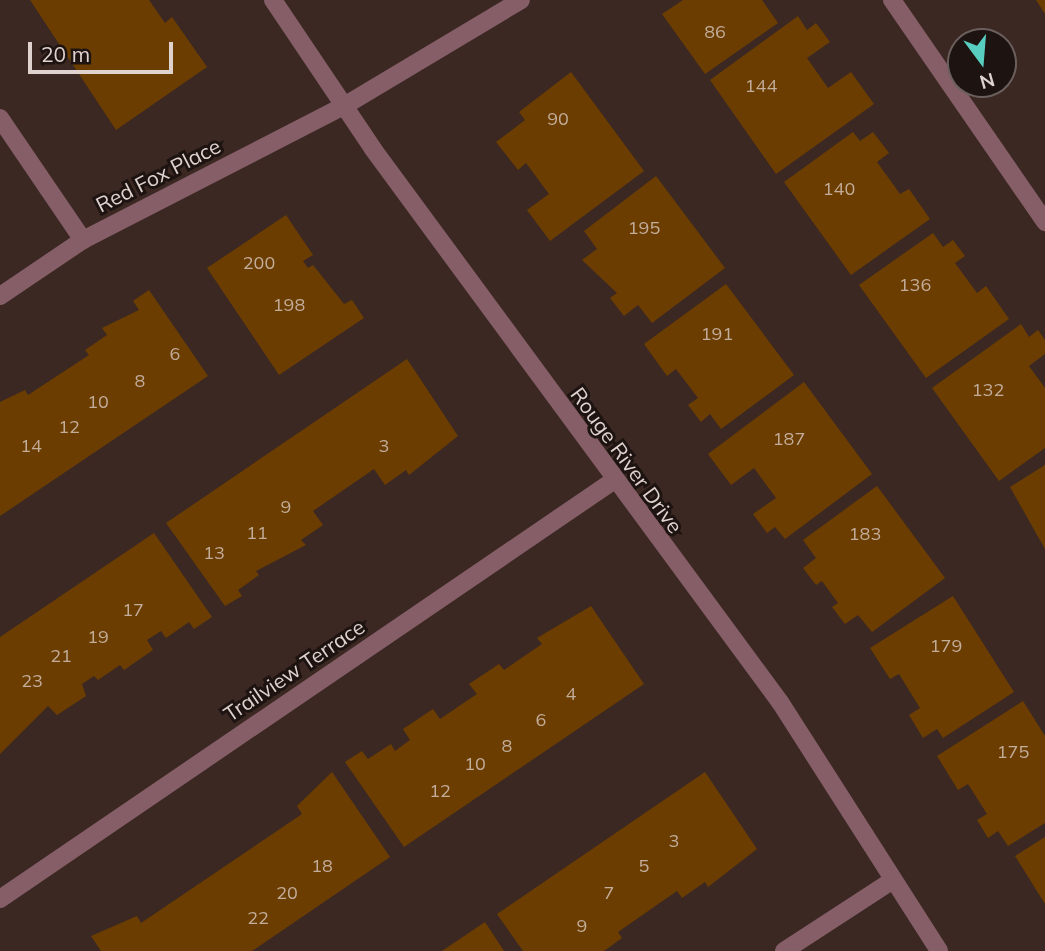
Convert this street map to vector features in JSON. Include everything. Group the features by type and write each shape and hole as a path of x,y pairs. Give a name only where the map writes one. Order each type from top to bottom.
{"street":[{"name":"Rouge River Drive","path":"274,0 344,106 613,481 779,702 890,882 939,951"},
{"name":"Red Fox Place","path":"0,296 83,240 344,106 522,0"},
{"path":"892,0 1045,222"},
{"path":"0,118 83,240"},
{"name":"Trailview Terrace","path":"0,899 613,481"},
{"path":"784,951 890,882"}],"building":[{"path":"30,0 149,0 165,23 172,17 207,67 116,130"},
{"path":"683,0 762,0 778,23 705,74 662,14"},
{"path":"1036,0 1045,0 1045,14"},
{"path":"798,16 807,30 816,23 830,42 807,58 828,88 851,72 874,104 776,174 710,80"},
{"path":"571,72 644,171 550,241 527,210 549,194 526,163 518,170 496,142 525,120 519,112"},
{"path":"853,132 860,141 873,132 889,153 877,162 900,194 909,189 930,219 851,275 784,182"},
{"path":"656,176 725,268 652,323 638,305 624,316 610,298 617,293 582,260 597,249 584,231"},
{"path":"286,215 313,255 303,261 308,268 313,265 344,304 352,300 364,318 279,375 207,268"},
{"path":"933,233 943,247 953,240 965,256 955,263 977,293 986,286 1009,319 926,378 859,285"},
{"path":"726,284 794,375 721,429 710,414 701,422 688,405 698,398 676,369 667,376 644,344"},
{"path":"149,290 208,376 0,516 0,402 25,390 28,395 89,355 85,350 107,335 102,328 139,310 133,301"},
{"path":"1021,324 1029,337 1038,330 1045,340 1045,354 1029,366 1045,388 1045,448 999,481 932,388"},
{"path":"407,359 458,436 409,475 406,470 385,485 374,469 313,511 323,525 301,540 306,545 256,571 259,575 238,590 242,596 225,606 166,523"},
{"path":"804,382 872,474 785,539 775,527 767,533 753,514 776,498 754,468 731,485 708,454"},
{"path":"1045,465 1045,549 1010,487"},
{"path":"877,486 945,578 872,632 858,615 845,624 832,607 838,603 822,581 816,585 803,568 816,558 803,540"},
{"path":"154,533 212,617 194,629 189,622 166,638 161,631 147,640 153,650 124,670 120,665 98,680 94,676 82,684 86,696 57,715 48,706 0,754 0,637"},
{"path":"953,596 1014,692 943,738 937,729 923,738 909,715 920,708 899,674 890,679 870,648"},
{"path":"591,606 644,684 404,847 345,762 362,751 368,759 391,744 395,751 410,740 403,729 433,709 440,719 477,694 469,684 499,664 504,670 542,644 537,638"},
{"path":"1023,701 1045,736 1045,823 1008,846 998,831 988,838 977,820 987,814 968,784 958,790 937,756"},
{"path":"332,772 390,857 252,951 101,951 91,936 137,916 141,923 302,814 297,806"},
{"path":"705,772 757,849 708,887 705,882 682,898 677,891 618,932 622,938 604,951 523,951 497,914"},
{"path":"1045,837 1045,904 1015,856"},
{"path":"485,922 504,951 442,951"}]}
